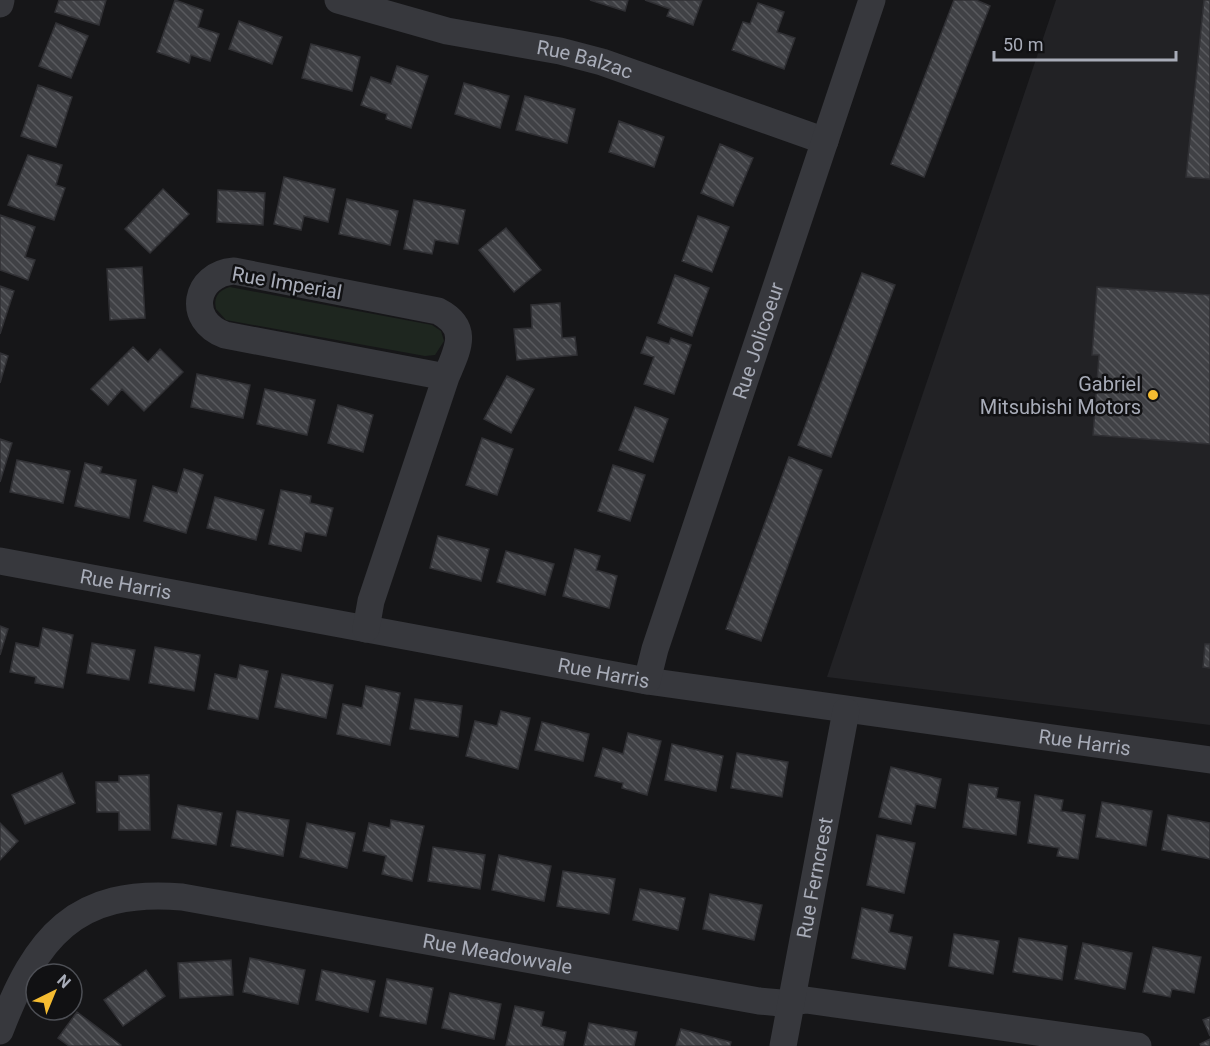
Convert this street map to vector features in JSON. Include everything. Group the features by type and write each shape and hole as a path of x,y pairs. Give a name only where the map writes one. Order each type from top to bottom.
{"street":[{"name":"Rue Balzac","path":"338,0 447,31 560,51 602,62 825,141"},
{"name":"Rue Jolicoeur","path":"647,681 655,649 872,0"},
{"name":"Rue Imperial","path":"366,629 371,601 446,376 459,344 459,333 454,323 438,311 234,270 215,275 203,288 199,298 202,317 208,326 225,335 446,376"},
{"name":"Rue Harris","path":"0,561 647,681 846,711 1210,760"},
{"name":"Rue Ferncrest","path":"783,1046 846,711"},
{"name":"Rue Meadowvale","path":"0,1031 25,974 53,935 76,915 100,903 150,894 182,897 759,1001 781,1003 806,1000 1062,1040 1138,1046"}],"shaded area":[{"path":"1056,0 1210,0 1210,725 827,677"},
{"path":"230,287 432,325 441,331 444,341 435,355 425,356 226,320 216,309 215,301 220,292"}],"building":[{"path":"59,0 106,0 99,25 55,12"},
{"path":"175,0 203,10 198,27 219,34 210,61 191,55 189,63 157,52"},
{"path":"590,0 628,0 625,11"},
{"path":"645,0 702,0 693,25 667,16 670,9"},
{"path":"954,0 976,0 990,6 924,177 891,164"},
{"path":"1204,0 1210,0 1210,179 1186,177"},
{"path":"758,3 784,12 777,32 795,38 784,69 732,50 743,22 750,24"},
{"path":"239,21 282,37 272,64 229,49"},
{"path":"56,23 88,36 71,78 39,66"},
{"path":"311,44 360,57 352,91 302,78"},
{"path":"397,66 428,76 411,128 386,119 387,114 361,105 371,77 391,84"},
{"path":"464,83 509,96 500,128 455,114"},
{"path":"38,85 72,97 56,147 21,136"},
{"path":"525,96 575,109 567,143 516,130"},
{"path":"619,121 664,137 654,167 609,152"},
{"path":"720,144 753,158 733,206 701,193"},
{"path":"28,155 62,165 56,185 65,188 54,220 8,205"},
{"path":"284,177 335,189 328,222 304,216 301,230 274,224"},
{"path":"163,189 189,214 150,253 125,229"},
{"path":"218,190 265,193 263,225 217,222"},
{"path":"347,199 398,211 390,245 339,234"},
{"path":"414,200 465,210 458,244 435,240 432,254 404,249"},
{"path":"0,215 35,227 25,257 35,260 28,280 0,270"},
{"path":"698,216 729,227 712,272 682,261"},
{"path":"506,228 541,270 514,292 479,250"},
{"path":"142,267 145,318 110,320 107,269"},
{"path":"862,273 895,285 831,457 798,445"},
{"path":"675,275 709,288 692,336 658,323"},
{"path":"0,286 14,291 0,334"},
{"name":"Gabriel Mitsubishi Motors","path":"1097,287 1210,295 1210,444 1093,435 1099,355 1092,355"},
{"path":"560,303 562,338 575,337 577,355 517,360 514,329 532,328 531,305"},
{"path":"647,337 669,344 671,338 691,345 674,394 644,384 654,357 641,353"},
{"path":"133,347 148,362 160,349 183,372 144,411 122,389 108,405 91,389"},
{"path":"0,353 8,356 0,383"},
{"path":"197,374 250,385 243,418 191,407"},
{"path":"507,376 534,389 511,433 484,419"},
{"path":"265,389 315,400 307,435 257,424"},
{"path":"338,405 373,415 363,452 328,443"},
{"path":"635,407 668,419 653,462 619,450"},
{"path":"482,438 513,449 497,495 466,485"},
{"path":"0,439 12,443 0,482"},
{"path":"789,457 822,470 761,641 726,629"},
{"path":"17,460 70,471 63,503 10,492"},
{"path":"85,463 102,467 100,473 136,480 129,518 75,506"},
{"path":"613,465 645,475 630,521 598,511"},
{"path":"184,469 203,475 186,533 144,521 153,486 177,493"},
{"path":"281,490 311,496 310,503 333,508 326,536 305,532 301,551 269,544"},
{"path":"215,497 264,510 256,540 207,528"},
{"path":"438,536 489,549 481,581 430,568"},
{"path":"575,549 600,556 596,570 617,576 609,608 563,596"},
{"path":"506,551 554,564 545,595 497,582"},
{"path":"0,626 8,629 0,655"},
{"path":"43,628 73,635 63,688 35,683 36,677 10,672 16,643 39,648"},
{"path":"92,643 135,650 129,680 87,673"},
{"path":"1205,644 1210,644 1210,668 1203,667"},
{"path":"155,647 200,655 194,691 149,683"},
{"path":"240,665 268,671 258,719 208,709 215,674 237,679"},
{"path":"282,674 333,685 326,718 275,707"},
{"path":"366,686 400,693 390,745 337,734 343,704 362,708"},
{"path":"415,699 462,706 458,737 410,729"},
{"path":"501,711 530,718 518,769 466,756 475,721 497,726"},
{"path":"542,722 589,734 583,761 535,750"},
{"path":"628,733 661,741 647,795 622,788 623,783 595,776 603,748 623,754"},
{"path":"672,744 723,756 716,791 665,780"},
{"path":"737,753 788,762 782,797 731,788"},
{"path":"891,767 941,779 935,808 916,804 911,824 879,817"},
{"path":"62,773 75,803 25,824 12,795"},
{"path":"149,775 150,830 119,830 119,812 97,812 96,782 119,782 119,776"},
{"path":"969,784 998,788 996,798 1020,802 1016,835 963,827"},
{"path":"1035,795 1063,800 1061,811 1085,815 1078,859 1057,856 1059,848 1028,843"},
{"path":"1102,802 1152,811 1146,846 1096,837"},
{"path":"178,805 222,813 216,845 172,838"},
{"path":"237,811 289,820 283,856 231,846"},
{"path":"1168,815 1210,823 1210,859 1162,850"},
{"path":"391,820 424,826 412,881 382,874 386,856 363,851 369,823 390,828"},
{"path":"0,823 18,841 0,860"},
{"path":"307,823 355,833 347,868 300,857"},
{"path":"877,835 915,843 904,893 867,885"},
{"path":"433,847 485,855 480,889 428,881"},
{"path":"499,855 551,866 544,901 492,890"},
{"path":"563,871 615,879 609,914 557,906"},
{"path":"640,889 685,898 678,930 633,920"},
{"path":"710,894 762,905 754,940 703,929"},
{"path":"862,908 893,915 889,932 912,937 905,969 852,958"},
{"path":"954,934 999,941 993,974 949,966"},
{"path":"1019,938 1067,946 1062,980 1013,972"},
{"path":"1083,943 1132,953 1125,989 1075,979"},
{"path":"1153,947 1201,957 1194,993 1172,989 1170,997 1143,992"},
{"path":"250,958 305,970 298,1004 243,992"},
{"path":"231,960 233,995 180,998 178,963"},
{"path":"146,970 165,996 123,1026 104,1000"},
{"path":"322,970 375,981 368,1012 316,1000"},
{"path":"387,979 433,988 426,1024 380,1016"},
{"path":"450,993 501,1004 494,1039 442,1028"},
{"path":"515,1006 544,1012 541,1026 566,1032 563,1046 506,1046"},
{"path":"84,1017 121,1045 69,1046 58,1038 70,1022 84,1022"},
{"path":"1210,1017 1210,1036 1203,1020"},
{"path":"589,1023 637,1032 634,1046 584,1046"},
{"path":"681,1029 731,1042 730,1046 676,1046"},
{"path":"1210,1039 1210,1046 1201,1046 1200,1044"}],"place":[{"name":"Gabriel Mitsubishi Motors","path":"1153,395"}]}
